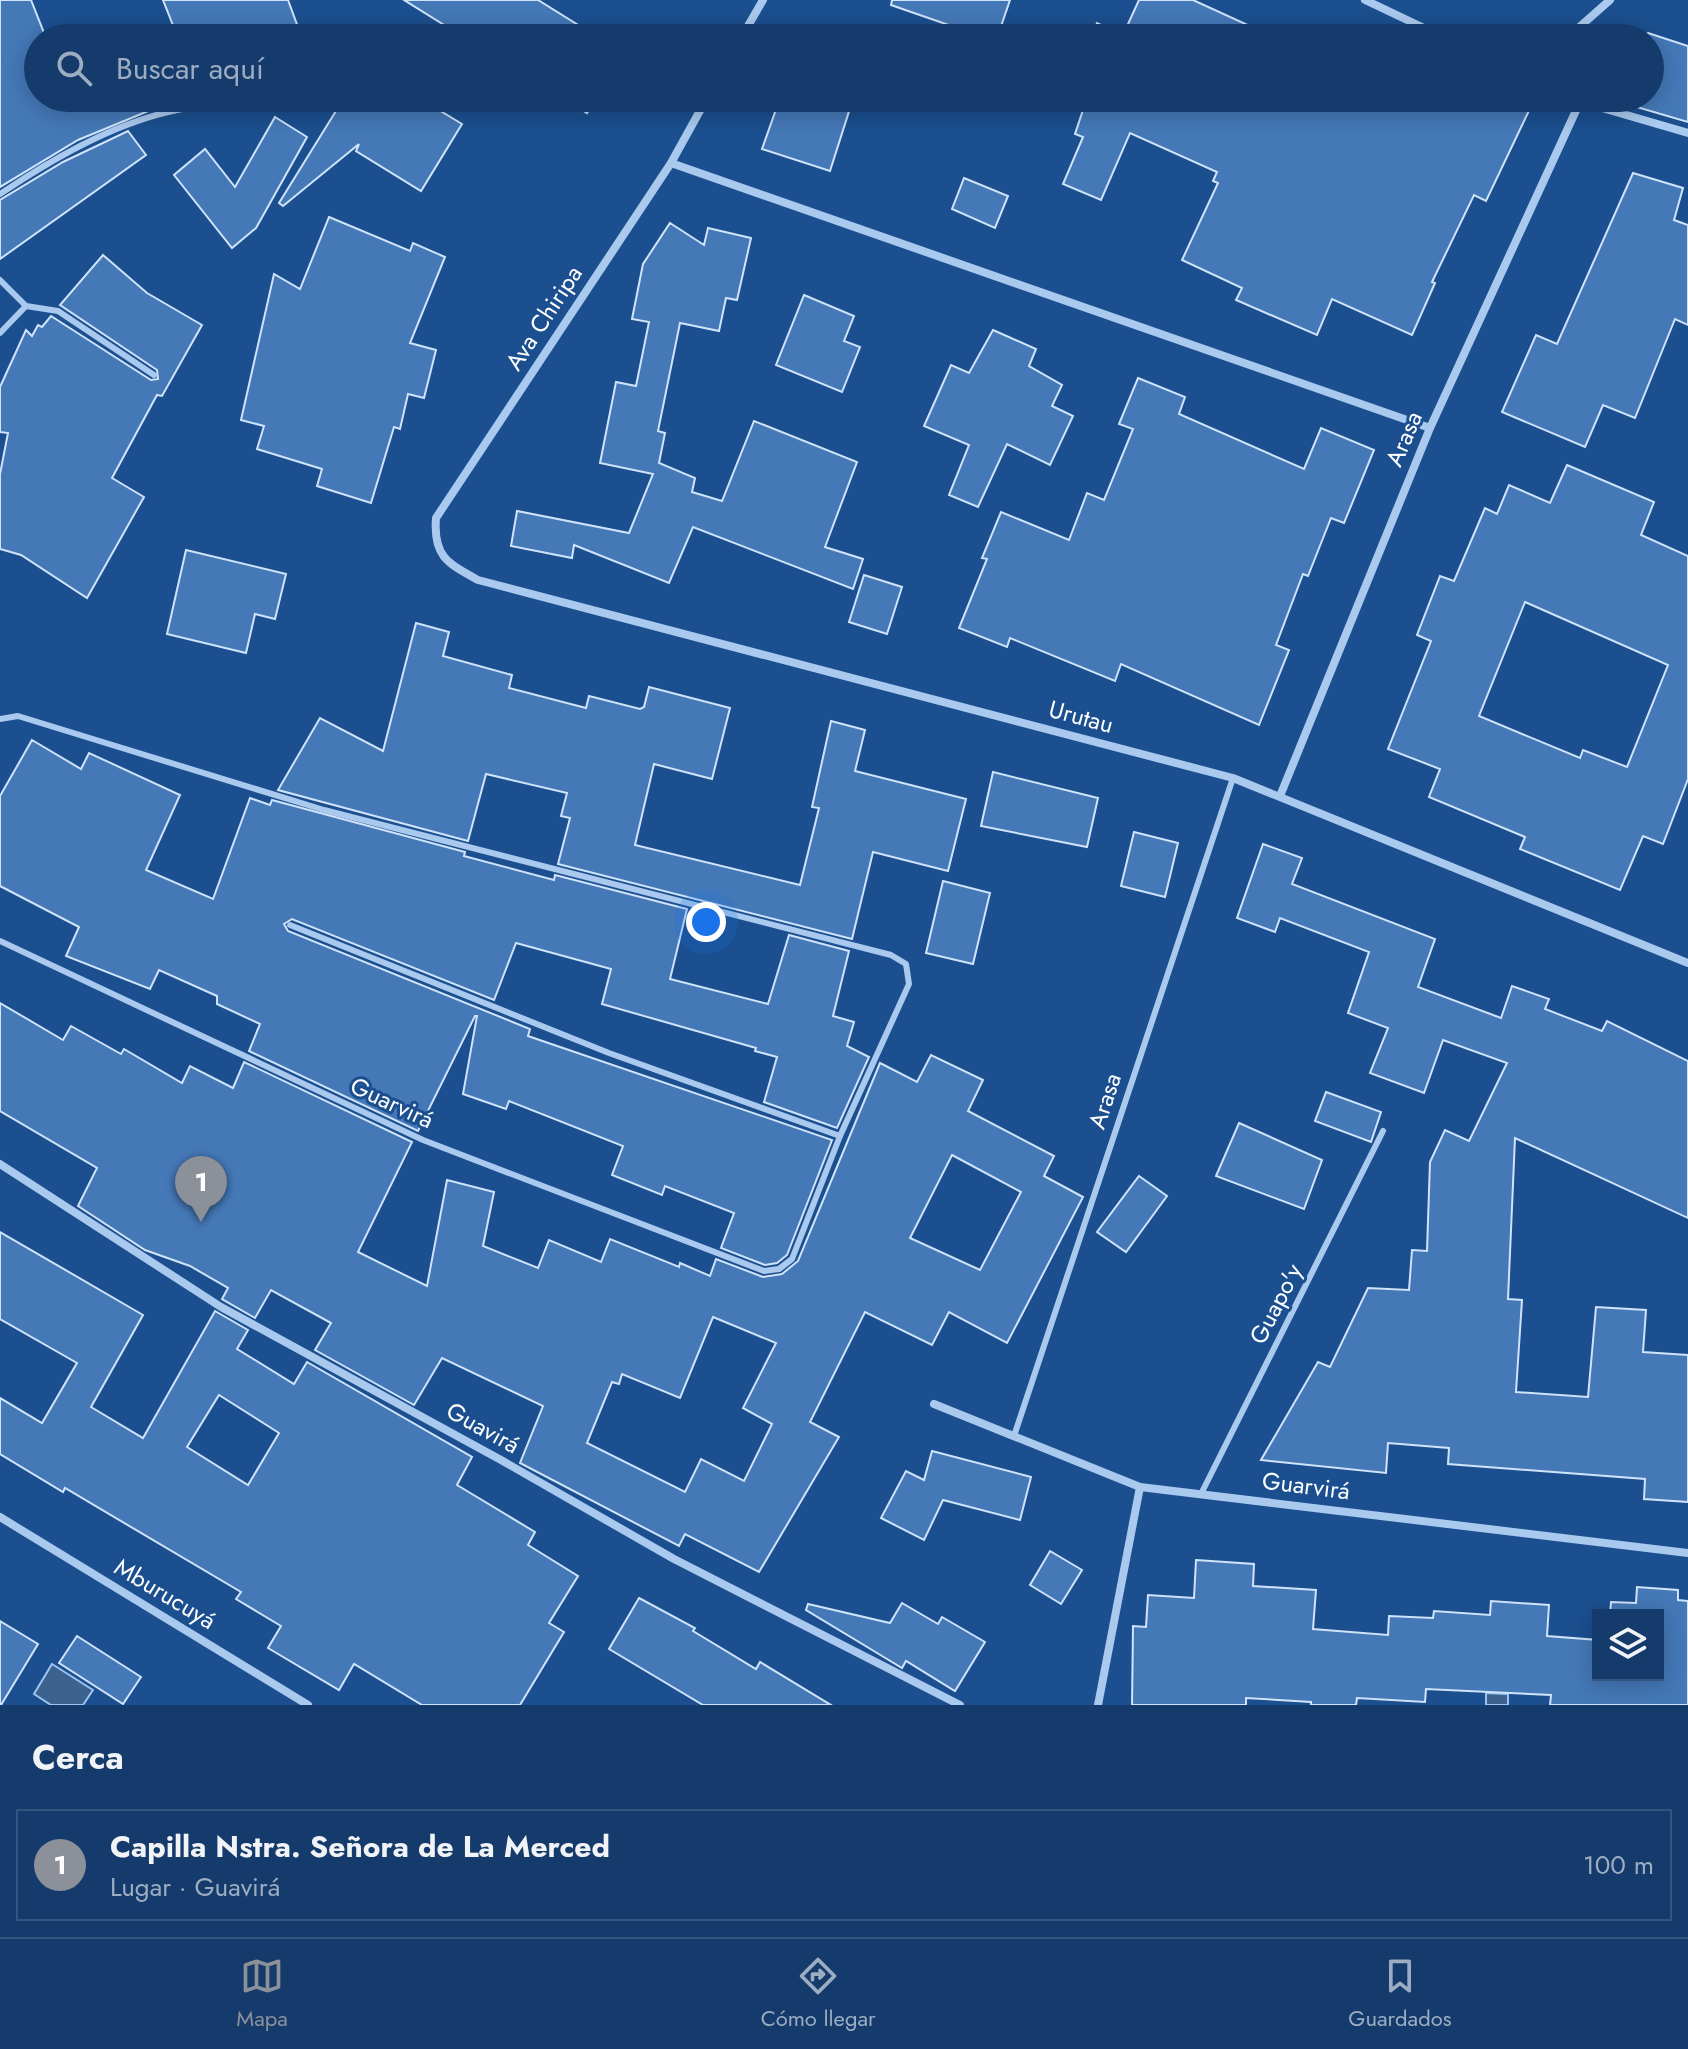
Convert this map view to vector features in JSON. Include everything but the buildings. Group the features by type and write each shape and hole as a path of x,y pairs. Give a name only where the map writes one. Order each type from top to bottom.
{"street":[{"path":"749,24 763,0"},
{"path":"1365,0 1416,24"},
{"path":"1583,24 1610,0"},
{"name":"Ava Chiripa","path":"447,563 435,540 436,518 671,163 699,112"},
{"name":"Arasa","path":"1280,796 1430,428 1575,112"},
{"path":"1609,112 1688,133"},
{"path":"671,163 1430,428"},
{"name":"Urutau","path":"447,563 478,580 1233,778 1688,963"},
{"name":"Guavirá","path":"0,1164 221,1307 501,1460 674,1559 960,1705"},
{"name":"Guarvirá","path":"934,1404 1140,1487 1688,1553"},
{"path":"1098,1705 1140,1487"},
{"name":"Mburucuyá","path":"0,1517 308,1705"}],"lane":[{"path":"0,194 38,169 113,131 171,112"},
{"path":"0,280 26,306 58,311 154,375"},
{"path":"0,333 26,306"},
{"path":"0,719 18,716 324,810 891,955 906,964 909,984 840,1136 609,1053 290,925"},
{"name":"Arasa","path":"1014,1436 1233,778"},
{"name":"Guarvirá","path":"0,941 423,1140 764,1271 779,1269 792,1259 840,1136"},
{"name":"Guapo'y","path":"1201,1494 1383,1131"}],"water":[{"path":"52,1664 93,1690 83,1705 51,1705 34,1694"},
{"path":"1486,1693 1508,1694 1508,1705 1486,1705"}],"place":[{"name":"Capilla Nstra. Señora de La Merced","path":"201,1222"}]}
